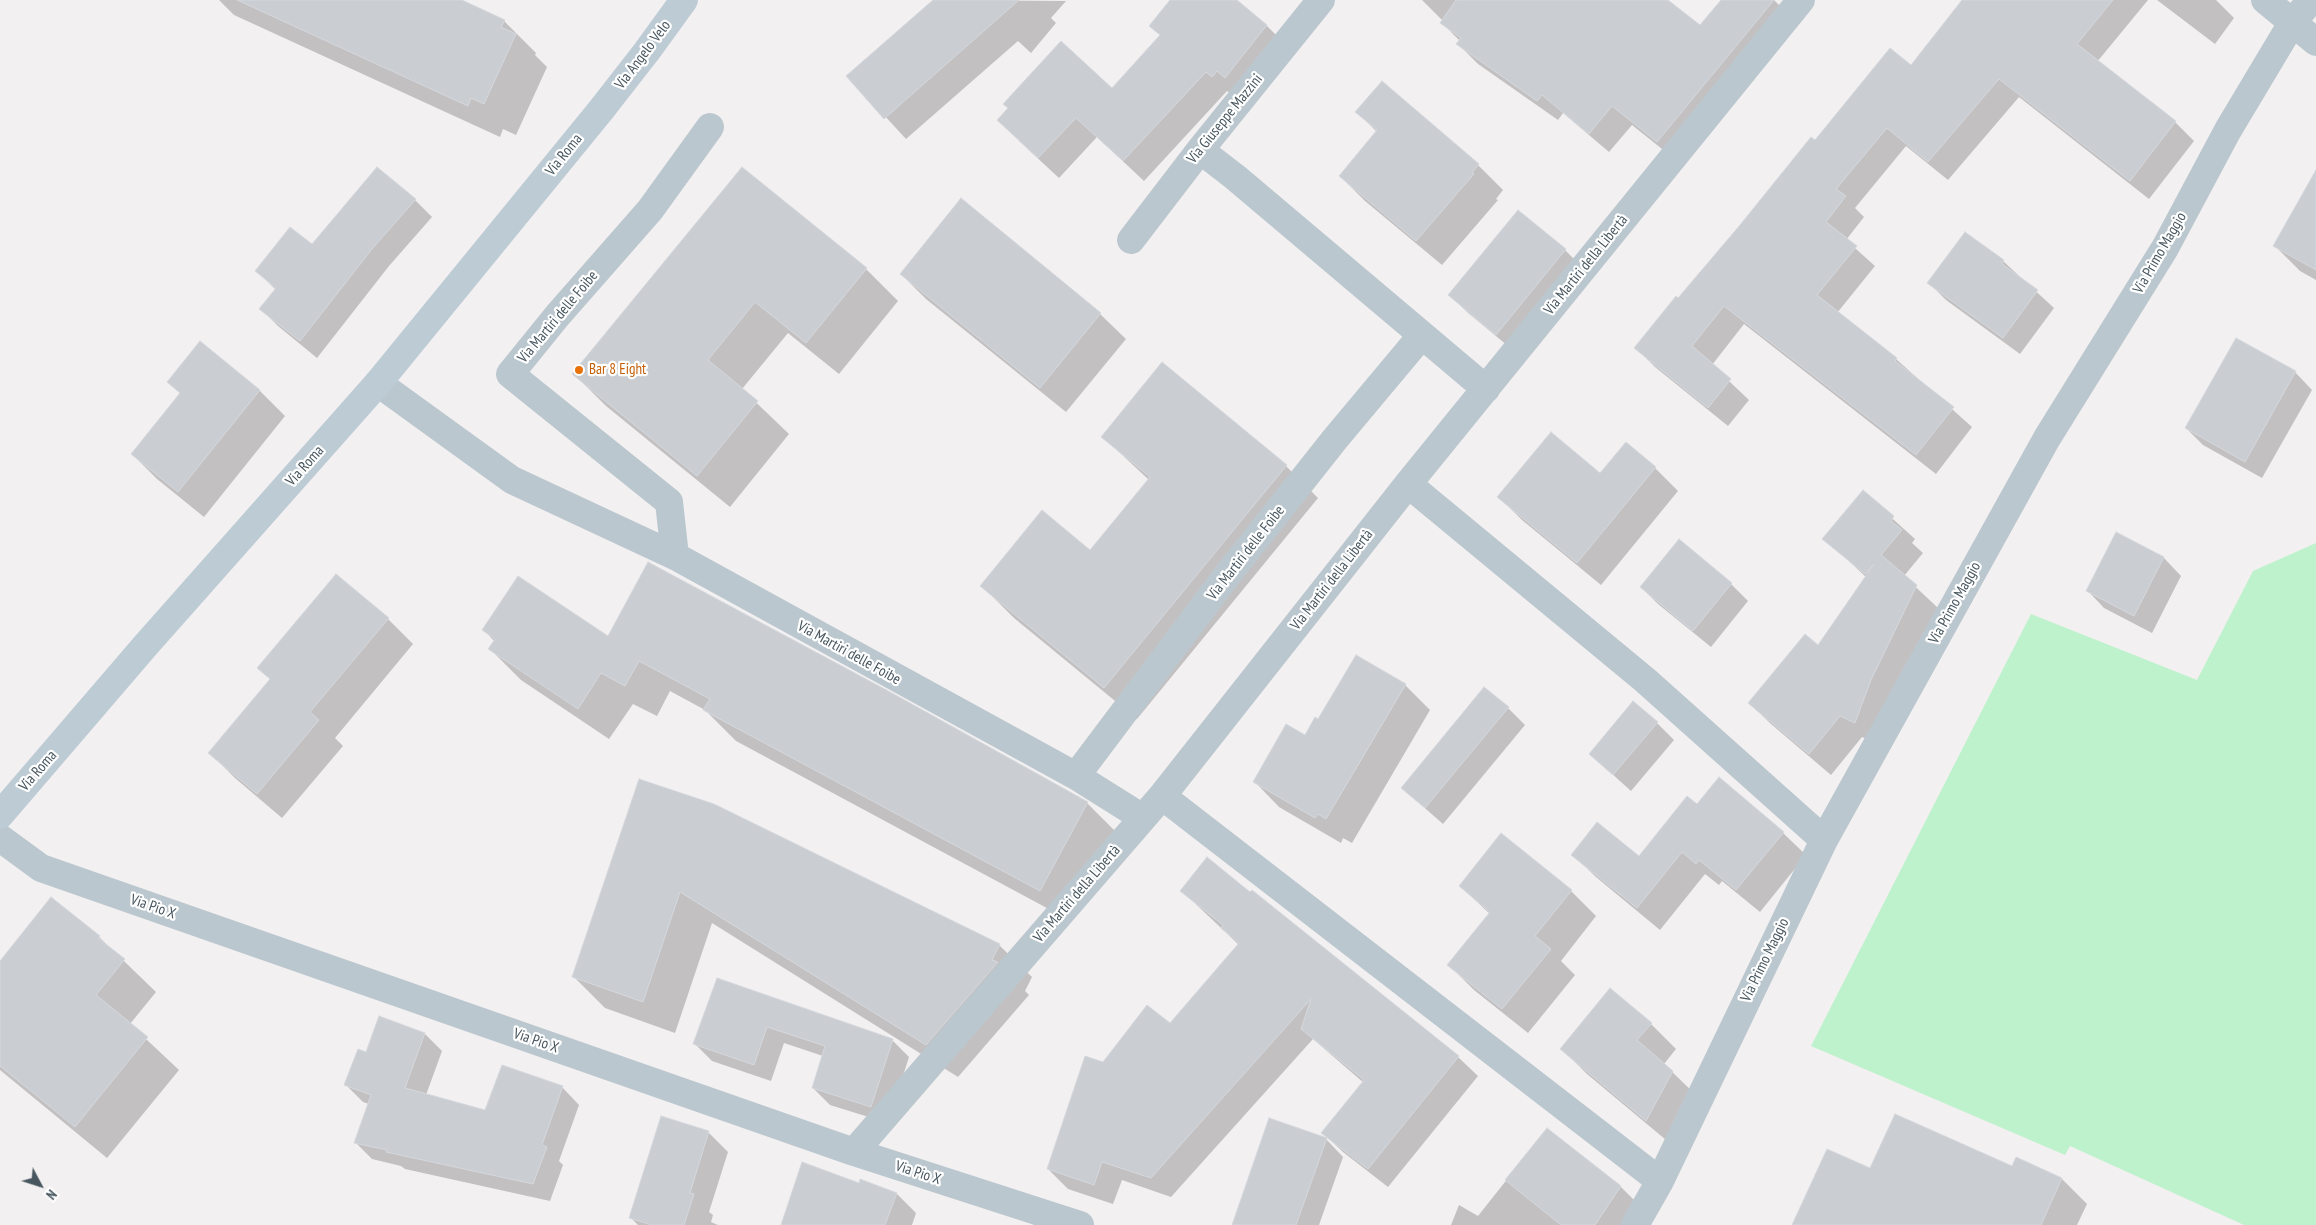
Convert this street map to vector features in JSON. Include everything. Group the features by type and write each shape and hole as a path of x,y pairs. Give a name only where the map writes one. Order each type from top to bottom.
{"main road":[{"name":"Via Angelo Velo","path":"600,110 647,51 684,0"},
{"name":"Via Roma","path":"0,815 145,646 378,383 600,110"}],"street":[{"name":"Via Giuseppe Mazzini","path":"1131,240 1200,150 1321,0"},
{"name":"Via Martiri della Libertà","path":"854,1152 1162,796 1408,484 1801,0"},
{"path":"2265,0 2316,42"},
{"name":"Via Primo Maggio","path":"1635,1225 1660,1181 1824,840 2047,438 2165,248 2228,130 2292,23 2311,0"},
{"name":"Via Martiri delle Foibe","path":"674,556 669,502 510,374 650,210 710,127"},
{"path":"1200,150 1235,177 1486,389"},
{"name":"Via Martiri delle Foibe","path":"1076,776 1231,570 1335,439 1422,335"},
{"name":"Via Martiri delle Foibe","path":"378,383 512,480 674,556 1076,776 1143,818"},
{"path":"1408,484 1645,680 1824,840"},
{"path":"1162,796 1660,1181"},
{"name":"Via Pio X","path":"0,838 41,868 854,1152 1080,1225"}],"green space":[{"path":"2316,543 2316,1225 2244,1225 2070,1146 2065,1155 1811,1046 2031,614 2197,680 2253,571"}],"building":[{"path":"237,0 462,0 505,20 501,27 516,34 484,104 471,98 468,106"},
{"path":"933,0 1019,0 884,119 846,76"},
{"path":"1170,0 1237,0 1267,25 1225,78 1217,71 1212,77 1206,72 1123,161 1076,118 1038,158 997,120 1008,108 1003,104 1061,41 1112,88 1160,35 1149,26"},
{"path":"1456,0 1668,0 1700,25 1721,0 1774,0 1657,142 1612,106 1589,134 1542,95 1537,101 1456,44 1461,38 1440,23"},
{"path":"1962,0 2113,0 2077,44 2176,121 2130,181 1999,79 1928,162 1887,128 1836,189 1846,196 1826,222 1857,246 1817,295 1897,358 1895,361 1954,407 1916,455 1724,306 1692,346 1731,379 1708,408 1634,348 1676,296 1678,298 1740,225 1811,137 1815,140 1890,48 1911,65"},
{"path":"1382,81 1479,164 1472,173 1474,174 1416,241 1339,176 1377,130 1355,112"},
{"path":"377,167 416,199 372,249 300,341 259,309 276,288 255,271 290,227 312,244"},
{"path":"742,167 867,268 806,343 755,302 708,360 758,401 697,476 572,374"},
{"path":"2316,170 2316,270 2273,246"},
{"path":"961,198 1101,313 1040,388 900,274"},
{"path":"1518,210 1566,249 1496,335 1448,295"},
{"path":"1965,232 2004,260 2002,264 2038,290 2003,338 1927,283"},
{"path":"2236,338 2296,371 2245,462 2185,428"},
{"path":"200,341 260,390 178,492 131,454 180,393 167,382"},
{"path":"1162,362 1287,465 1104,688 980,586 1042,510 1090,550 1150,477 1101,437"},
{"path":"1551,432 1600,473 1626,442 1656,467 1577,563 1497,497"},
{"path":"1863,490 1894,516 1891,521 1902,530 1881,555 1917,585 1871,680 1855,723 1840,716 1809,754 1748,703 1805,634 1818,645 1874,564 1865,574 1822,539"},
{"path":"2116,532 2164,557 2134,616 2086,591"},
{"path":"1679,539 1732,583 1693,631 1640,587"},
{"path":"648,562 892,693 1088,802 1040,891 703,710 710,699 639,661 625,686 601,673 578,709 488,649 495,639 482,630 518,576 608,636"},
{"path":"336,574 389,618 310,712 319,720 257,794 208,753 270,679 257,668"},
{"path":"1356,655 1406,684 1326,819 1318,814 1315,818 1253,782 1286,724 1305,735 1315,717 1318,719"},
{"path":"1484,687 1509,707 1425,808 1401,788"},
{"path":"1633,701 1658,722 1613,775 1589,754"},
{"path":"1719,777 1784,832 1736,890 1699,860 1696,864 1682,852 1637,908 1571,855 1597,822 1639,856 1687,796 1697,804"},
{"path":"639,779 714,804 1000,944 992,960 998,962 926,1045 680,892 643,1002 572,977"},
{"path":"1501,833 1572,890 1535,936 1551,949 1502,1009 1447,965 1490,912 1459,886"},
{"path":"1207,857 1250,892 1252,890 1459,1056 1368,1169 1321,1133 1364,1080 1301,1029 1311,999 1151,1178 1102,1162 1094,1185 1047,1169 1085,1056 1103,1062 1147,1005 1170,1023 1239,943 1221,928 1223,925 1180,891"},
{"path":"51,897 100,936 98,938 125,959 96,995 148,1037 75,1127 0,1066 0,961"},
{"path":"717,978 893,1039 871,1107 812,1088 825,1046 767,1027 754,1065 693,1044"},
{"path":"1610,988 1652,1023 1637,1040 1673,1071 1646,1121 1560,1049"},
{"path":"379,1016 425,1033 405,1088 485,1110 502,1065 563,1086 542,1145 547,1147 533,1184 386,1152 387,1150 354,1143 371,1095 344,1085 358,1049 366,1052"},
{"path":"1895,1114 2012,1166 2016,1157 2062,1178 2041,1225 1792,1225 1827,1149 1870,1168"},
{"path":"661,1116 709,1131 690,1193 694,1194 684,1225 652,1225 629,1218"},
{"path":"1269,1118 1327,1138 1296,1225 1232,1225"},
{"path":"1547,1128 1621,1186 1595,1225 1561,1225 1505,1180"},
{"path":"802,1162 859,1183 860,1179 897,1193 885,1225 781,1225"}],"place":[{"name":"Bar 8 Eight","path":"579,370"}]}
